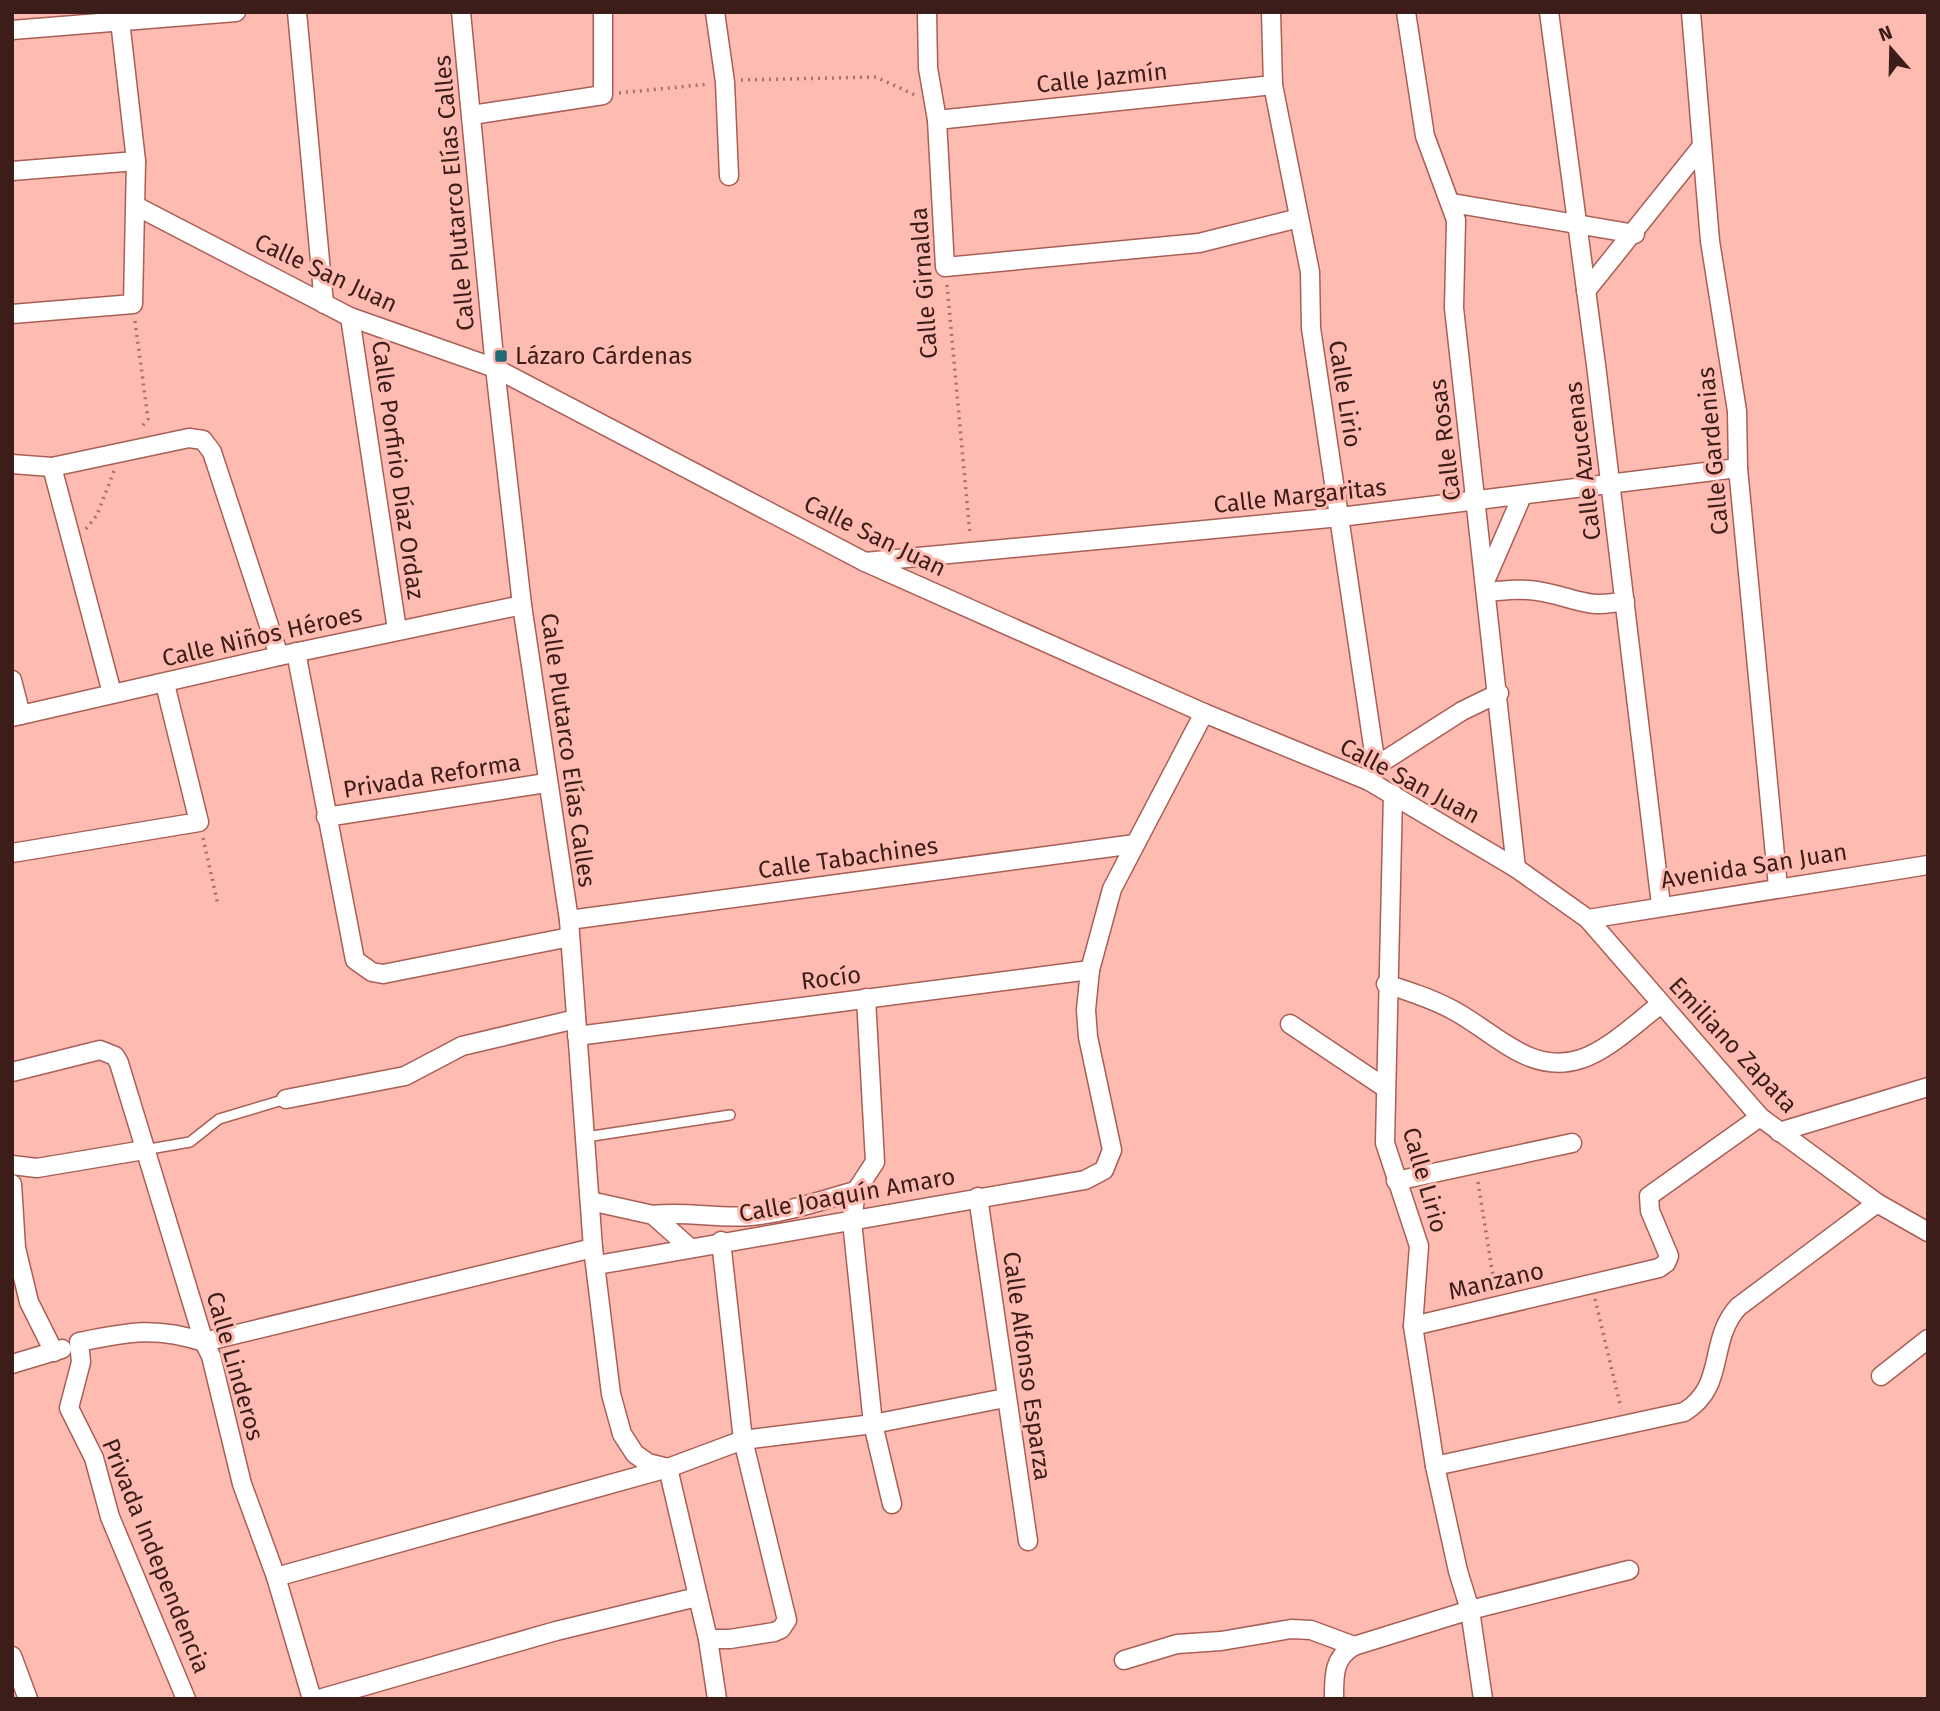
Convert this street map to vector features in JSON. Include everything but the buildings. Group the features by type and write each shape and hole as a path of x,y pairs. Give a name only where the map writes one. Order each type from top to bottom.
{"street":[{"path":"12,30 119,17 236,12"},
{"path":"297,12 324,304"},
{"name":"Calle Plutarco Elías Calles","path":"461,12 495,368 522,605 569,929 595,1257 611,1394 622,1434 635,1454 648,1463 668,1468"},
{"path":"472,115 603,95 603,12"},
{"path":"715,12 725,82 729,176"},
{"name":"Calle Girnalda","path":"928,12 945,267"},
{"name":"Calle Lirio","path":"1271,12 1273,85 1310,272 1311,328 1340,517 1372,774"},
{"name":"Calle Rosas","path":"1406,12 1425,135 1452,202 1456,220 1454,308 1499,693 1516,868"},
{"name":"Calle Azucenas","path":"1549,12 1587,291 1661,905"},
{"name":"Calle Gardenias","path":"1691,12 1714,265 1735,397 1738,468 1778,887"},
{"path":"12,314 133,304 136,161 119,17"},
{"name":"Calle Jazmín","path":"935,111 1273,85"},
{"path":"1587,291 1636,234 1702,146"},
{"path":"12,172 136,161"},
{"path":"1452,202 1636,234"},
{"name":"Calle San Juan","path":"136,206 350,317 495,368 865,562 1204,713 1372,774 1393,794 1516,868 1588,919"},
{"path":"945,267 1199,243 1299,218"},
{"name":"Calle Porfirio Díaz Ordaz","path":"350,317 397,630"},
{"path":"12,464 52,467 189,438 203,440 212,452 287,654 326,817"},
{"path":"52,467 112,693"},
{"name":"Calle Margaritas","path":"865,562 1340,517 1738,468"},
{"path":"1522,496 1486,586 1544,592 1586,605 1625,601"},
{"name":"Calle Niños Héroes","path":"16,716 287,654 522,605"},
{"path":"12,680 16,716"},
{"path":"12,853 199,822 165,684"},
{"path":"1372,774 1462,711 1499,693"},
{"path":"1090,970 1111,889 1204,713"},
{"name":"Privada Reforma","path":"326,817 546,783"},
{"name":"Calle Lirio","path":"1393,794 1386,984 1385,1143 1419,1246 1413,1326 1435,1466 1458,1572 1470,1610 1483,1699"},
{"name":"Calle Tabachines","path":"326,817 351,950 363,967 383,974 569,929 1135,844"},
{"name":"Avenida San Juan","path":"1588,919 1661,905 1928,865"},
{"name":"Emiliano Zapata","path":"1588,919 1760,1117 1877,1203 1928,1232"},
{"name":"Rocío","path":"286,1099 405,1076 462,1046 577,1028 866,998 1090,970"},
{"name":"Calle Joaquín Amaro","path":"204,1342 595,1257 691,1248 978,1197 1085,1181 1104,1170 1110,1162 1112,1150 1088,1037 1086,1010 1090,970"},
{"path":"1386,984 1454,1010 1532,1060 1548,1063 1582,1059 1661,1004"},
{"path":"866,998 876,1162 856,1191 852,1221 873,1424 892,1504"},
{"path":"1290,1024 1384,1087"},
{"name":"Calle Linderos","path":"12,1072 92,1051 108,1052 119,1063 204,1342 211,1356 242,1484 276,1577 313,1699"},
{"path":"1779,1132 1928,1087"},
{"name":"Manzano","path":"1413,1326 1650,1271 1666,1263 1667,1249 1650,1211 1649,1196 1760,1117"},
{"path":"1396,1181 1572,1143"},
{"path":"12,1166 37,1168 144,1150"},
{"path":"12,1184 16,1248 29,1302 54,1352"},
{"path":"590,1201 653,1215 681,1212 725,1217 753,1216 856,1191"},
{"name":"Calle Alfonso Esparza","path":"978,1197 1005,1398 1028,1541"},
{"path":"1435,1466 1625,1423 1668,1416 1695,1405 1713,1379 1722,1330 1738,1307 1877,1203"},
{"path":"653,1215 691,1248"},
{"path":"708,1639 730,1639 774,1632 786,1625 781,1588 743,1440 721,1241"},
{"path":"12,1364 79,1342 152,1330 175,1332 204,1342"},
{"path":"1881,1376 1928,1339"},
{"name":"Privada Independencia","path":"79,1342 80,1362 69,1408 94,1458 110,1517 186,1699"},
{"path":"276,1577 668,1468 743,1440 873,1424 1005,1398"},
{"path":"668,1468 708,1639 717,1699"},
{"path":"1334,1699 1336,1664 1342,1653 1354,1646 1470,1610 1629,1570"},
{"path":"318,1699 556,1632 697,1597"},
{"path":"1124,1660 1177,1644 1221,1641 1291,1629 1311,1630 1354,1646"},
{"path":"12,1656 28,1699"}],"lane":[{"path":"144,1150 190,1142 219,1119 286,1099"},
{"path":"586,1137 730,1115"}],"path":[{"path":"603,95 768,77 876,77 935,111"},
{"name":"Calle Girnalda","path":"945,267 972,551"},
{"path":"73,544 97,515 122,451 148,419 133,304"},
{"path":"199,822 218,905"},
{"path":"1475,1163 1497,1305"},
{"path":"1591,1285 1625,1423"}],"place":[{"name":"Lázaro Cárdenas","path":"501,356"}]}
